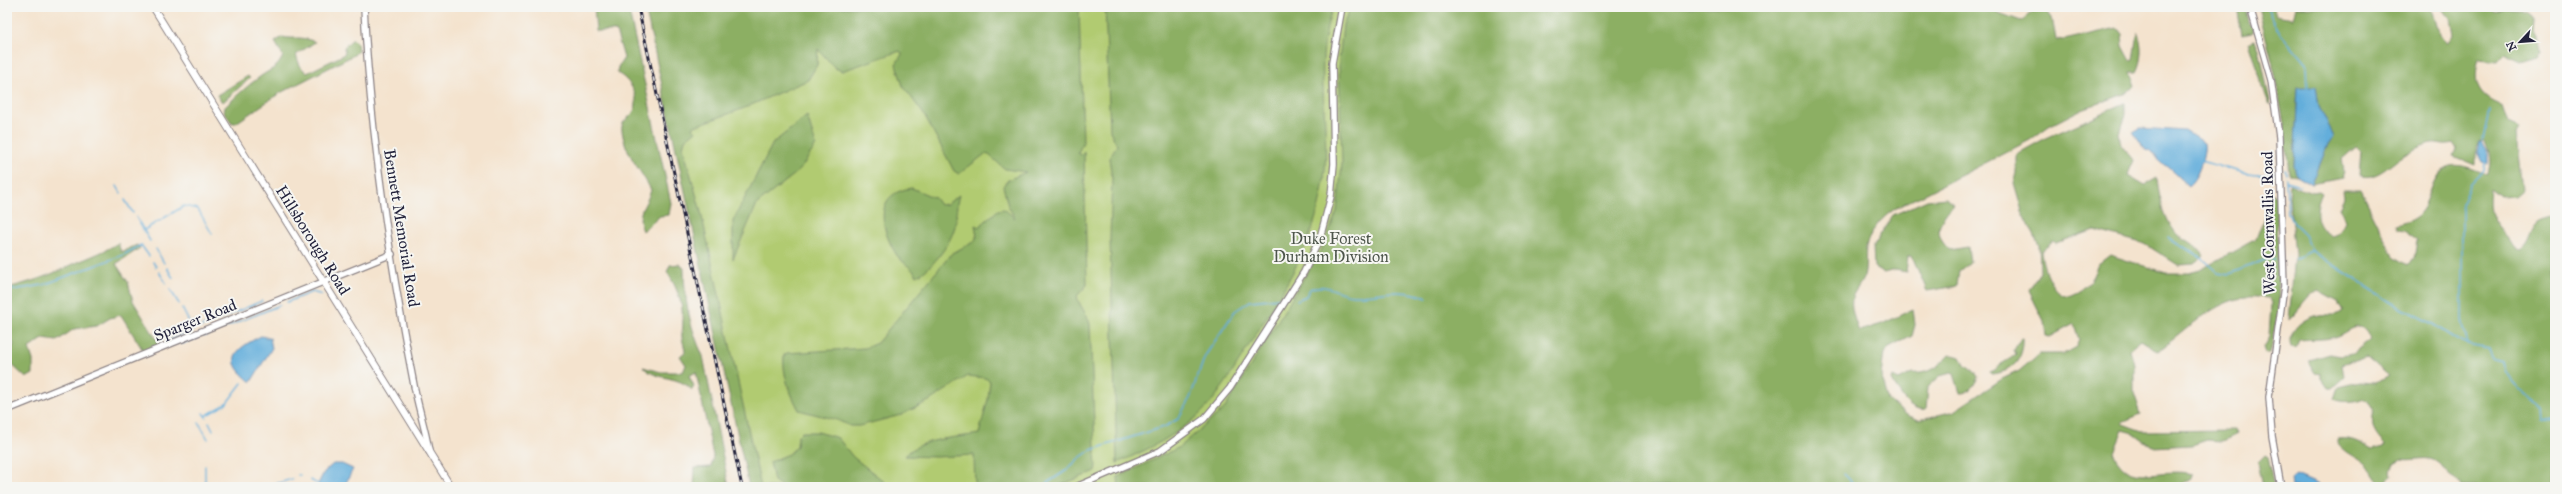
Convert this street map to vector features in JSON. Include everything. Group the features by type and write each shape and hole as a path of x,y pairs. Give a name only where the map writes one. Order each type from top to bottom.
{"main road":[{"name":"Hillsborough Road","path":"153,7 451,487"}],"street":[{"name":"Bennett Memorial Road","path":"364,7 370,109 413,380 429,451"},
{"path":"1076,487 1160,451 1204,419 1230,388 1304,272 1320,238 1331,196 1334,164 1332,63 1342,7"},
{"name":"West Cornwallis Road","path":"2250,7 2271,80 2279,137 2284,286 2269,397 2272,436 2281,487"},
{"name":"Sparger Road","path":"7,410 392,254"}],"green space":[{"path":"594,7 628,7 671,203 669,215 660,216 643,231 640,219 642,210 651,190 626,147 622,131 622,124 634,111 636,105 635,94 626,79 617,73 618,67 624,58 616,31 596,31"},
{"path":"645,7 1079,7 1083,142 1078,153 1081,155 1084,152 1087,285 1077,296 1090,324 1096,471 1056,487 975,487 974,455 936,457 905,456 912,450 929,442 979,434 988,399 990,381 985,378 968,376 929,401 901,415 859,426 850,426 837,420 799,410 785,376 784,355 787,353 865,348 877,343 952,253 974,242 977,236 975,225 979,227 998,210 1004,209 1015,218 1008,206 1003,186 1008,180 1026,172 1005,169 989,155 985,154 959,174 954,171 925,116 903,86 896,64 902,54 900,51 842,71 835,68 818,49 817,65 808,80 742,109 692,127 696,131 685,140 683,147 701,212 761,487 749,487"},
{"name":"Duke Forest Durham Division","path":"650,7 1942,7 1806,244 1923,487 750,487"},
{"path":"1105,7 1333,7 1327,27 1324,47 1323,87 1326,149 1322,194 1308,240 1298,262 1275,304 1222,389 1209,405 1193,420 1172,435 1140,453 1117,463 1110,239 1112,178 1109,158 1117,145 1110,131"},
{"path":"1351,7 1994,7 1999,13 2021,21 2038,7 2044,7 2052,18 2056,39 2064,40 2117,28 2122,34 2123,46 2131,61 2134,60 2138,32 2142,47 2141,63 2137,72 2130,72 2135,86 2125,94 2082,109 2049,126 2030,140 1896,208 1882,219 1871,234 1867,243 1864,276 1852,299 1853,313 1859,331 1882,324 1913,309 1915,325 1912,336 1889,348 1884,353 1881,376 1887,399 1906,415 1918,420 1954,411 2002,379 2019,371 2039,354 2063,354 2076,347 2079,340 2074,324 2050,337 2046,336 2044,321 2029,291 2040,271 2039,245 2022,211 2014,184 2017,173 2017,154 2044,139 2125,103 2125,114 2119,133 2121,145 2133,160 2128,175 2145,185 2157,178 2159,193 2164,210 2175,232 2197,247 2204,256 2194,264 2178,265 2145,244 2094,230 2056,244 2053,242 2041,251 2045,270 2055,289 2065,296 2086,285 2093,276 2097,265 2110,255 2166,273 2189,273 2200,270 2256,239 2273,193 2277,196 2279,310 2269,353 2265,354 2263,347 2269,337 2271,303 2269,299 2254,298 2238,299 2218,307 2198,320 2162,348 2157,350 2141,340 2130,349 2134,365 2134,393 2141,414 2122,422 2123,424 2142,431 2235,430 2237,434 2223,441 2207,440 2192,445 2153,447 2134,433 2123,430 2114,452 2120,463 2127,470 2136,473 2146,474 2181,472 2193,474 2192,478 2177,487 1119,487 1118,477 1180,447 1225,408 1325,243 1337,211 1342,164 1339,61 1343,25"},
{"path":"2237,7 2245,7 2248,22 2253,28 2252,33 2242,35"},
{"path":"2258,7 2273,7 2276,15 2293,18 2296,7 2431,7 2436,26 2447,43 2453,35 2450,19 2442,7 2485,7 2494,12 2508,7 2526,8 2533,17 2532,28 2543,49 2540,56 2521,61 2504,53 2497,61 2479,59 2476,76 2482,94 2502,106 2508,124 2519,129 2516,135 2522,190 2515,196 2500,197 2490,189 2489,206 2492,218 2514,248 2520,251 2526,246 2534,228 2537,225 2555,218 2555,487 2462,487 2458,481 2450,477 2434,460 2401,459 2394,463 2391,471 2392,475 2387,481 2392,487 2381,487 2367,465 2346,451 2338,443 2338,439 2348,439 2356,441 2372,450 2384,447 2385,444 2374,429 2372,421 2374,411 2368,400 2364,398 2353,401 2334,399 2338,387 2359,382 2376,383 2388,376 2366,357 2342,364 2344,377 2332,388 2328,388 2322,379 2322,374 2315,373 2309,363 2309,360 2329,354 2341,356 2352,354 2370,340 2363,328 2355,328 2331,338 2299,340 2296,347 2292,346 2291,341 2293,331 2304,320 2318,315 2337,315 2344,311 2338,301 2318,290 2310,296 2289,320 2295,254 2289,198 2290,184 2312,192 2319,191 2322,193 2319,199 2317,218 2322,228 2332,236 2339,233 2346,220 2339,208 2344,197 2343,190 2361,190 2394,256 2408,265 2416,253 2418,240 2404,230 2397,229 2395,225 2412,219 2420,213 2427,201 2435,180 2444,169 2455,165 2487,174 2490,166 2489,153 2485,141 2479,142 2476,148 2476,165 2454,156 2457,149 2453,143 2432,143 2421,146 2409,152 2377,174 2365,176 2359,175 2361,151 2356,147 2342,159 2344,171 2342,178 2312,184 2328,144 2334,136 2319,107 2316,88 2298,87 2294,165 2297,175 2289,174 2284,124 2273,65"},
{"path":"282,37 301,38 315,42 296,55 300,66 307,73 341,56 345,53 344,47 353,39 357,43 358,51 354,55 280,93 236,123 232,123 224,112 225,107 247,87 279,63 283,56 275,42"},
{"path":"2255,40 2259,49 2271,106 2266,96 2249,42"},
{"path":"248,76 250,78 223,102 220,100 217,95"},
{"path":"807,116 816,145 800,170 757,204 733,259 733,221 773,143"},
{"path":"912,188 935,198 940,205 947,204 959,195 956,222 947,245 936,260 917,276 901,260 890,244 886,233 883,213 886,204 891,197 899,191"},
{"path":"1946,198 1954,204 1942,221 1939,232 1941,238 1950,250 1968,247 1970,262 1959,271 1957,286 1927,291 1912,256 1908,256 1906,272 1895,270 1884,273 1874,267 1873,246 1893,215 1927,200"},
{"path":"118,243 121,252 137,245 140,248 116,264 128,282 133,301 160,345 144,352 121,315 110,318 97,326 74,329 57,341 43,339 29,348 33,360 33,374 26,378 7,360 14,344 7,335 7,288 50,274 99,253"},
{"path":"679,264 684,268 685,291 691,324 703,356 729,487 694,487 695,468 711,467 713,456 696,372 689,376 694,386 692,390 681,382 655,374 643,367 661,372 683,372 686,365 680,356 685,352 682,336 682,310 678,294 672,279 667,272 670,265"},
{"path":"2021,338 2023,338 2023,346 2019,358 2015,364 2005,371 1991,374 1990,372 1995,370 2016,354 2014,350"},
{"path":"1950,354 1960,357 1978,377 1969,390 1960,393 1954,374 1951,373 1940,376 1928,387 1926,410 1914,408 1905,401 1892,380 1893,377 1899,380 1912,373 1928,371 1942,362"},
{"path":"802,432 818,432 838,438 853,457 891,487 783,487 774,481 770,462 789,454 797,446 798,436"},
{"path":"2265,455 2268,457 2274,487 2263,487 2258,462"}],"water":[{"path":"2298,87 2316,87 2319,107 2334,136 2328,144 2312,184 2297,175 2294,165"},
{"path":"2140,128 2185,131 2204,143 2204,153 2198,172 2192,183 2188,186 2149,150 2147,151 2133,132"},
{"path":"2479,142 2483,143 2487,150 2487,163 2482,162 2477,152"},
{"path":"261,336 270,338 272,348 251,382 237,367 235,356 244,346"},
{"path":"333,464 342,464 353,469 344,487 320,487 318,484 324,472"},
{"path":"2296,475 2324,487 2292,487 2291,479"}],"waterway":[{"path":"2267,7 2276,28 2307,65 2308,89"},
{"path":"2482,144 2489,110"},
{"path":"2199,161 2247,173 2266,174 2275,172"},
{"path":"2468,345 2462,320 2462,203 2470,184 2484,170 2485,162"},
{"path":"2285,170 2286,174"},
{"path":"2286,178 2288,213 2292,222 2305,235 2312,251 2392,303 2431,323 2457,340 2468,345 2488,349 2492,358 2503,361 2504,368 2518,388 2543,410 2544,419 2555,417"},
{"path":"2286,181 2300,185"},
{"path":"117,186 121,193"},
{"path":"125,200 133,213"},
{"path":"144,230 184,206 198,209 212,234"},
{"path":"136,217 150,241"},
{"path":"2168,237 2203,259 2218,272 2229,274 2267,259 2275,260"},
{"path":"141,245 149,256"},
{"path":"7,291 43,285 123,255 141,245"},
{"path":"156,249 164,263"},
{"path":"2295,259 2311,251"},
{"path":"153,262 156,267"},
{"path":"167,268 173,278"},
{"path":"159,272 166,283"},
{"path":"1297,300 1306,296 1310,289 1316,287 1327,288 1353,295 1399,292 1417,294 1427,298"},
{"path":"170,289 179,304"},
{"path":"287,302 312,292 322,295"},
{"path":"1041,487 1067,470 1078,459 1091,450 1164,427 1178,419 1190,398 1205,356 1235,311 1250,301 1279,298"},
{"path":"201,327 262,301"},
{"path":"204,336 280,305"},
{"path":"168,341 193,330 182,308"},
{"path":"181,344 197,338"},
{"path":"205,416 226,404 242,383"},
{"path":"203,413 206,417"},
{"path":"209,422 213,430"},
{"path":"199,423 208,439"},
{"path":"205,466 205,487"},
{"path":"1844,474 1857,487"},
{"path":"272,485 292,479"},
{"path":"310,480 318,484"}],"railway":[{"path":"638,7 742,487"}]}
